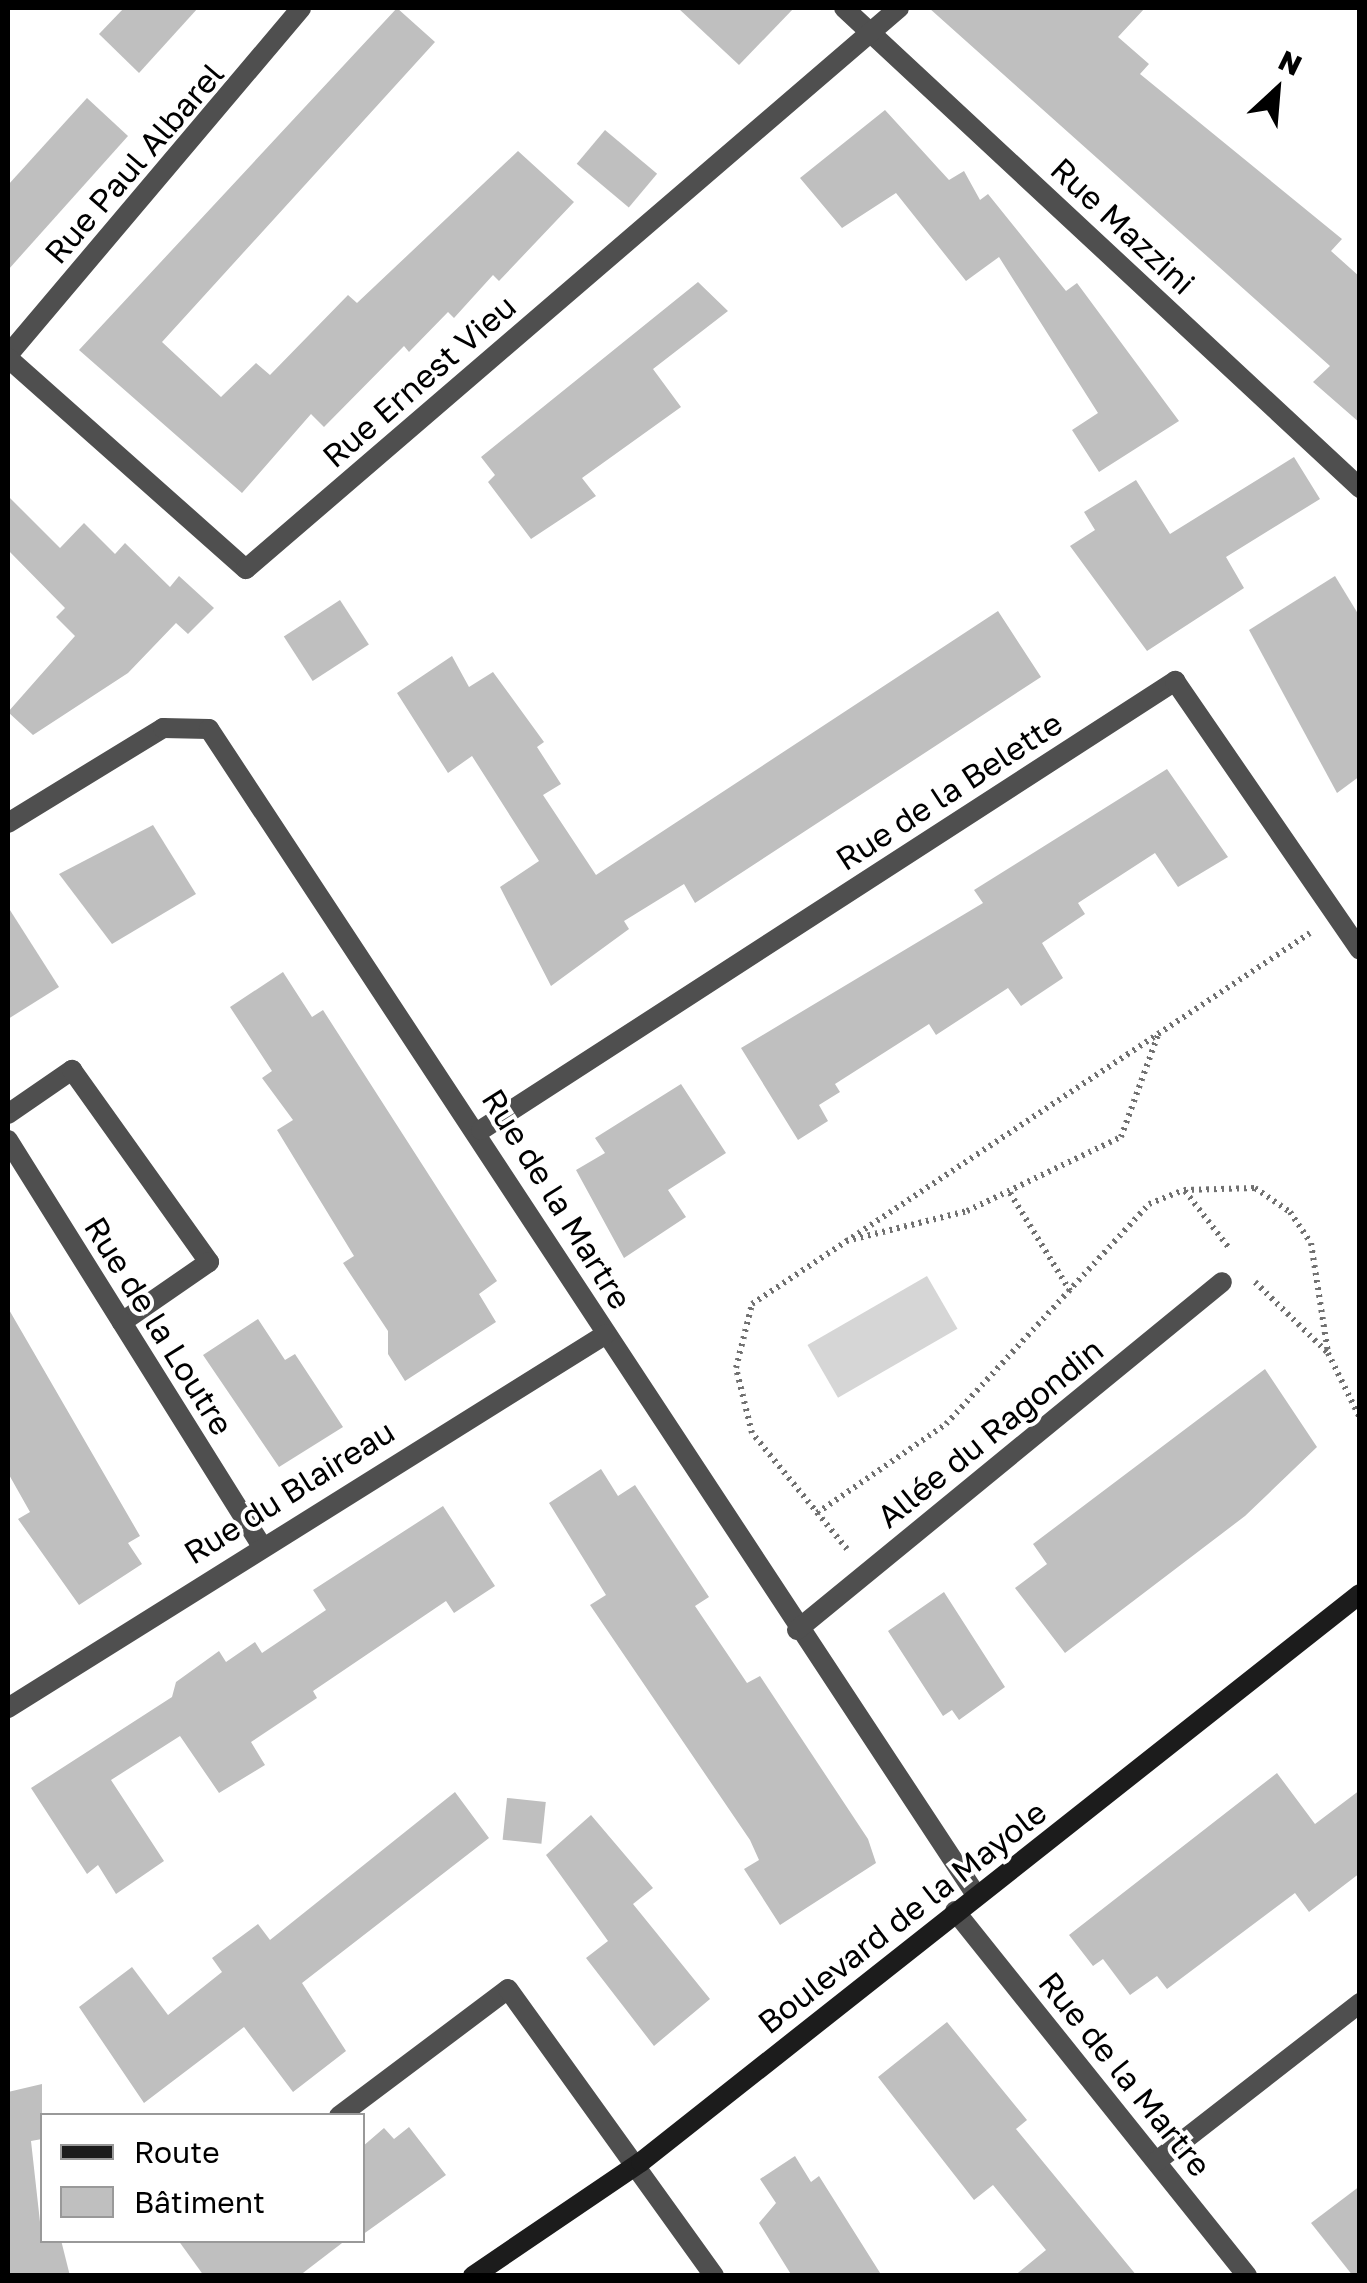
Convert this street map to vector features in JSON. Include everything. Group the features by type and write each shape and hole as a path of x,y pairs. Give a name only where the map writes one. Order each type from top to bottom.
{"main road":[{"name":"Boulevard de la Mayole","path":"473,2276 641,2162 1360,1594"}],"street":[{"name":"Rue Paul Albarel","path":"8,356 301,8"},
{"name":"Rue Mazzini","path":"844,8 1360,488"},
{"path":"875,35 899,8"},
{"name":"Rue Ernest Vieu","path":"8,356 246,569 875,35"},
{"name":"Rue de la Belette","path":"482,1130 1175,681 1360,950"},
{"name":"Rue de la Martre","path":"8,823 163,728 209,729 482,1130 606,1334 797,1630 976,1895"},
{"path":"8,1114 72,1070 209,1262 122,1322"},
{"name":"Rue de la Loutre","path":"8,1140 260,1544"},
{"name":"Allée du Ragondin","path":"797,1630 1222,1282"},
{"name":"Rue du Blaireau","path":"8,1708 260,1544 606,1334"},
{"name":"Rue de la Martre","path":"955,1911 1247,2276"},
{"path":"343,2113 508,1989 641,2162 714,2276"},
{"path":"1157,2161 1360,2002"}],"path":[{"path":"866,1573 752,1433 736,1368 752,1304 1335,916"},
{"path":"840,1242 1010,1193 1121,1137 1159,1032"},
{"path":"1010,1193 1070,1291"}],"shaded area":[{"path":"927,1276 958,1329 838,1398 807,1345"}],"building":[{"path":"124,8 198,8 139,73 99,34"},
{"path":"397,8 435,42 162,342 221,397 256,363 270,375 348,295 357,303 518,151 574,202 499,281 493,275 454,318 448,312 409,352 404,346 324,427 311,414 242,493 79,350"},
{"path":"678,8 794,8 739,65"},
{"path":"929,8 1145,8 1118,37 1149,64 1140,74 1342,239 1331,251 1360,277 1360,423 1313,382 1330,366"},
{"path":"87,98 128,136 8,270 8,185"},
{"path":"885,110 949,180 964,171 980,200 988,194 1066,291 1077,283 1179,421 1099,472 1072,430 1098,413 999,257 966,281 896,193 842,228 800,178"},
{"path":"605,130 657,174 629,207 577,164"},
{"path":"698,282 728,311 653,369 681,407 582,478 596,496 531,539 488,482 495,475 481,457"},
{"path":"1294,457 1320,499 1226,557 1244,588 1147,651 1070,546 1095,530 1084,512 1136,480 1170,534"},
{"path":"8,496 60,548 84,523 115,554 125,543 170,587 179,576 214,608 188,634 176,623 128,673 33,735 8,712 75,636 56,617 65,608 8,550"},
{"path":"1335,576 1360,617 1360,776 1337,793 1249,630"},
{"path":"340,600 369,644 313,681 284,636"},
{"path":"998,611 1041,677 695,903 684,884 624,921 629,929 551,986 500,887 539,861 472,756 448,773 397,693 452,656 469,687 493,672 544,742 537,747 561,784 543,795 596,875"},
{"path":"1167,769 1228,857 1178,887 1155,853 1078,903 1085,914 1042,943 1063,978 1021,1006 1008,988 936,1035 929,1024 835,1084 840,1092 819,1105 828,1121 798,1140 741,1048 983,903 974,890"},
{"path":"153,825 196,894 112,944 59,874"},
{"path":"8,907 59,987 8,1019"},
{"path":"283,972 312,1017 323,1010 497,1281 479,1294 496,1322 405,1381 388,1354 388,1331 343,1263 354,1256 277,1130 293,1120 262,1078 272,1071 230,1007"},
{"path":"681,1084 726,1153 668,1190 686,1217 624,1258 576,1170 605,1153 595,1138"},
{"path":"8,1308 140,1536 128,1543 142,1564 79,1605 18,1519 30,1512 8,1473"},
{"path":"258,1319 285,1360 295,1354 343,1427 279,1467 203,1355"},
{"path":"1265,1369 1317,1447 1245,1516 1065,1653 1015,1588 1047,1564 1033,1544"},
{"path":"601,1469 618,1496 635,1485 709,1597 695,1606 747,1683 760,1676 868,1839 876,1863 780,1925 744,1869 759,1860 750,1840 590,1605 606,1595 549,1503"},
{"path":"443,1506 495,1586 454,1613 446,1601 313,1691 317,1698 251,1742 265,1765 219,1793 180,1736 111,1780 164,1861 116,1894 98,1865 87,1874 31,1788 172,1697 176,1682 219,1651 226,1662 255,1642 262,1653 326,1610 313,1590"},
{"path":"944,1592 1005,1687 959,1720 952,1710 943,1716 888,1631"},
{"path":"1277,1773 1315,1824 1360,1790 1360,1873 1309,1912 1295,1893 1167,1989 1157,1976 1130,1995 1103,1959 1093,1966 1069,1935"},
{"path":"455,1792 489,1838 302,1983 346,2051 293,2092 244,2027 144,2103 79,2007 132,1967 168,2015 222,1972 212,1958 258,1924 270,1940"},
{"path":"507,1798 546,1802 541,1844 503,1840"},
{"path":"591,1815 653,1888 633,1904 710,1999 654,2046 586,1958 608,1941 546,1855"},
{"path":"947,2022 1027,2120 1016,2129 1137,2276 1014,2276 1046,2250 993,2185 974,2200 878,2077"},
{"path":"42,2084 40,2139 31,2141 40,2243 62,2243 70,2276 8,2276 8,2092"},
{"path":"409,2127 446,2175 365,2233 365,2144 384,2128 394,2139"},
{"path":"795,2156 811,2182 819,2176 882,2276 792,2276 759,2223 776,2203 760,2179"},
{"path":"1360,2186 1360,2276 1353,2276 1311,2223"},
{"path":"180,2243 342,2243 299,2276 204,2276"}]}
